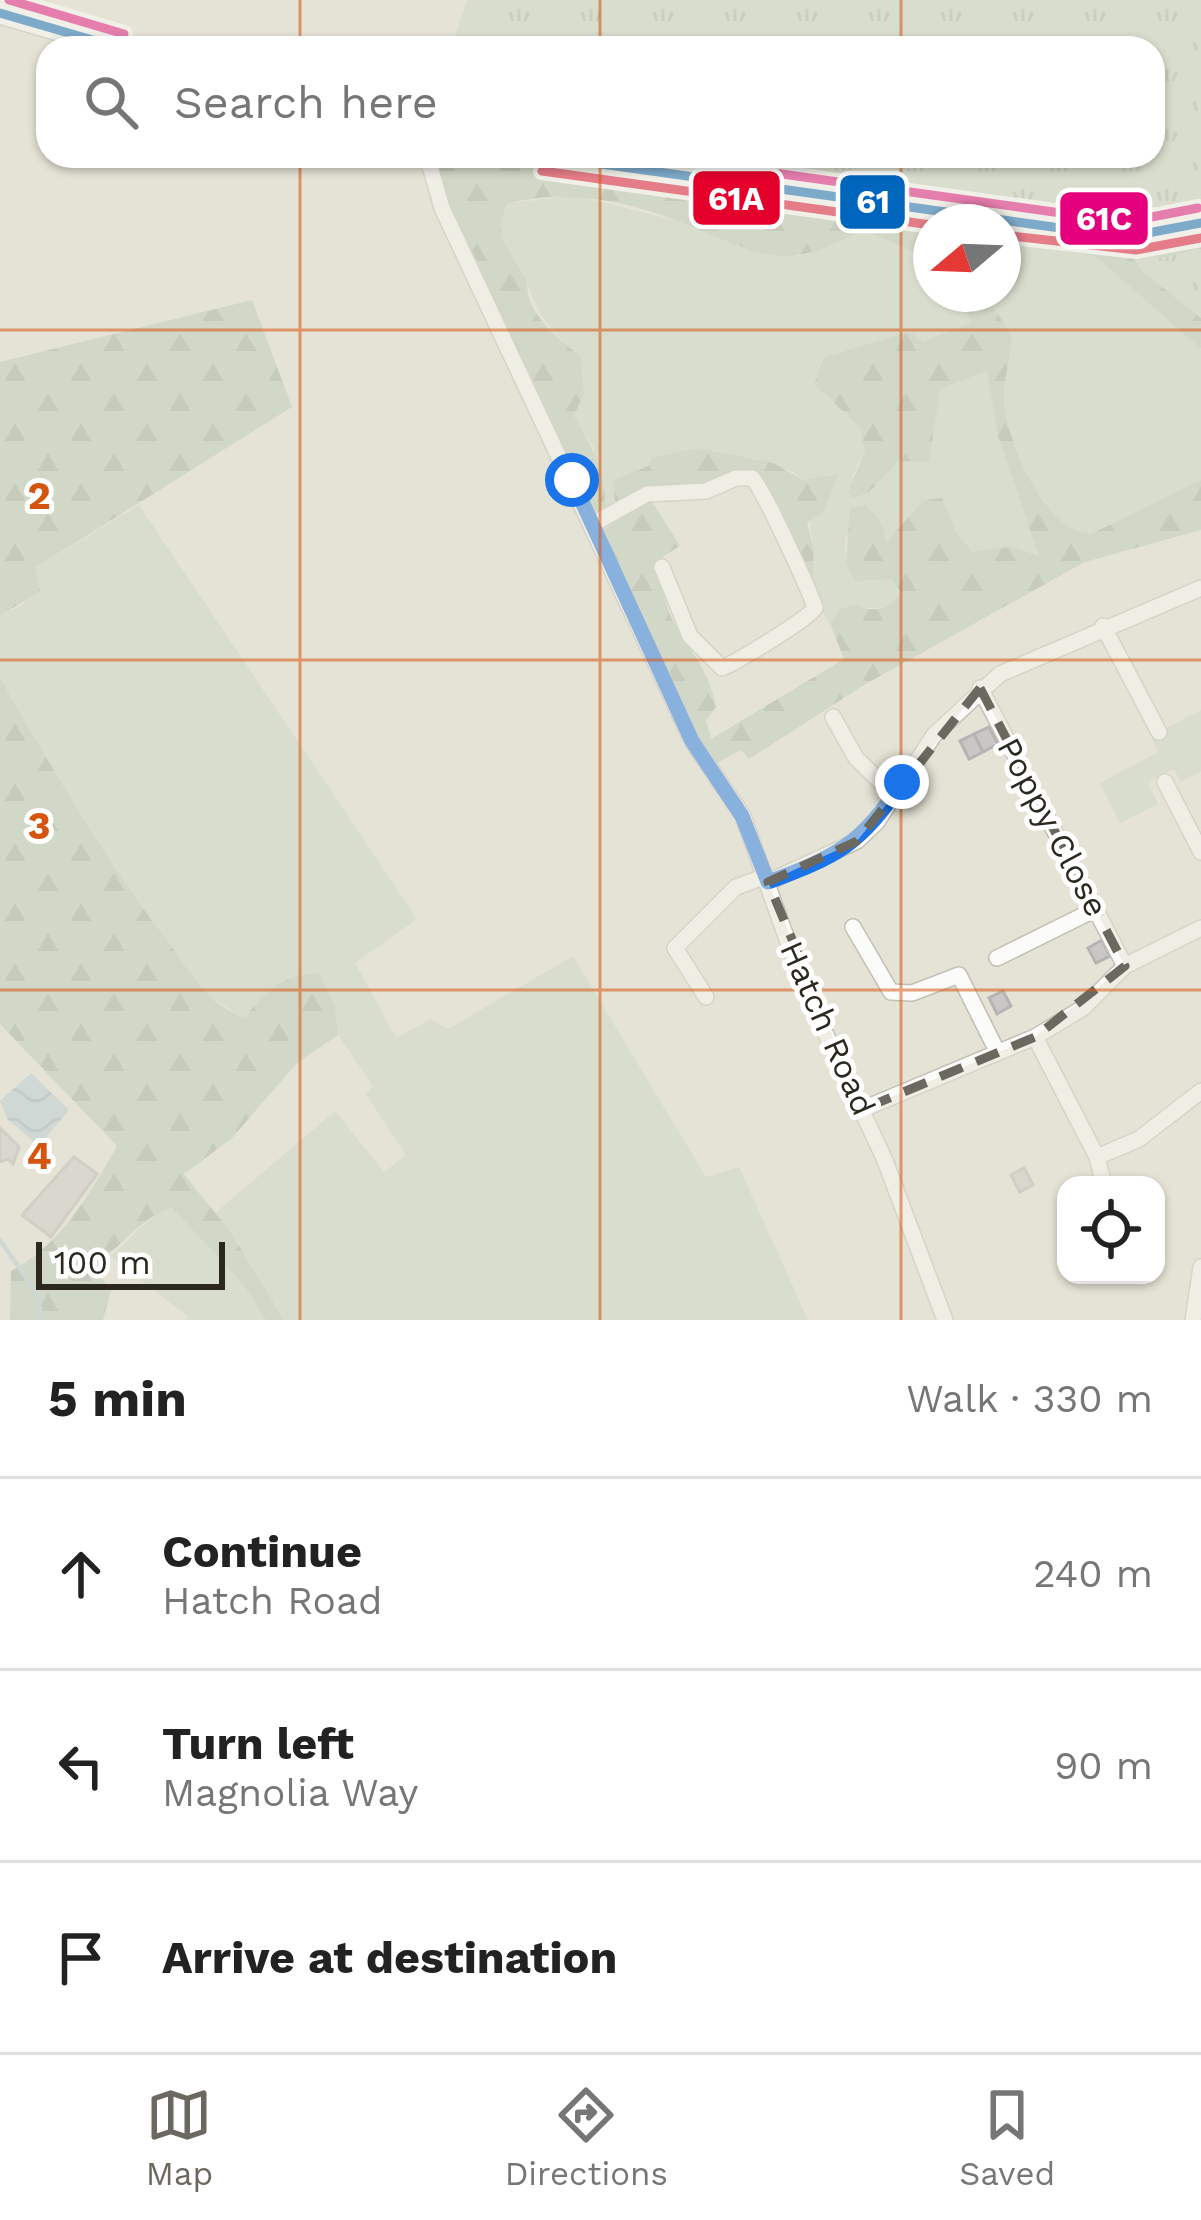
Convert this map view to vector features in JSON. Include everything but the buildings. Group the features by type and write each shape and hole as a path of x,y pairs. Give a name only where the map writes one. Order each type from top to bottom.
{"street":[{"path":"0,13 79,36"},
{"name":"Hatch Road","path":"430,168 442,208 692,741 742,816 806,990 863,1109 945,1320"},
{"path":"630,168 1096,233 1137,235 1201,223"},
{"path":"593,524 647,494 706,491 736,478 752,478 761,485 770,515 812,596 813,615 722,668 690,636 662,567"},
{"path":"706,997 670,943 736,887 840,853 873,826 934,735 980,688 1020,662 1201,588"},
{"path":"1103,626 1159,732"},
{"name":"Poppy Close","path":"980,688 1125,966"},
{"path":"833,717 866,771 894,795"},
{"path":"1165,782 1201,852"},
{"path":"997,958 1096,909"},
{"path":"853,927 892,992 912,993 959,975 997,1051"},
{"path":"863,1109 1035,1037 1082,1007 1125,966 1201,928"},
{"path":"1035,1037 1097,1157 1102,1176"},
{"path":"1097,1157 1139,1139 1201,1091"},
{"path":"1193,1320 1201,1267"}],"highlighted area":[{"path":"980,688 1125,966 1035,1037 863,1109 768,882 857,841"}],"green space":[{"path":"467,0 1201,0 1201,223 1137,235 1021,220 1021,204 913,205 634,168 1165,168 1165,36 455,36"},
{"path":"432,168 662,168 1015,204 913,204 913,251 864,230 819,250 789,256 744,248 622,204 552,197 507,204 502,234 525,276 530,301 546,325 581,357 584,393 574,416 597,460 605,508 589,515"},
{"path":"573,195 682,222 742,247 800,256 864,230 913,251 913,312 966,312 970,324 922,343 910,331 822,359 814,384 859,426 865,451 852,477 877,484 933,421 940,389 987,371 998,436 1040,558 1010,547 972,553 924,500 885,543 845,535 846,562 855,580 891,579 903,592 889,607 839,610 830,623 812,596 814,549 803,480 792,471 697,448 652,458 648,466 614,480 616,511 593,524 594,448 574,416 584,392 581,357 541,315 506,246 501,229 507,204"},
{"path":"1021,205 1201,223 1201,249 1162,258 1134,256 1142,271 1201,318 1201,349 1095,256 1021,243"},
{"path":"1021,243 1095,256 1201,349 1201,480 1091,534 1059,518 1032,482 1007,418 1004,393 1012,336 997,312 1021,312"},
{"path":"1201,249 1201,318 1142,271 1132,256 1162,258"},
{"path":"252,300 292,407 35,568 40,591 0,616 0,362"},
{"path":"966,312 997,312 1012,336 1004,393 1012,438 1031,482 1058,518 1091,534 1201,480 1201,530 1085,562 864,685 749,759 741,750 708,768 597,533 651,500 680,546 654,562 672,619 713,694 716,707 706,720 711,739 844,659 830,623 839,610 854,605 881,608 902,593 891,579 855,581 846,563 850,508 866,505 882,524 886,542 924,500 942,498 955,530 972,552 1010,547 1039,556 998,436 987,371 940,389 929,462 898,461 869,492 853,498 848,492 865,451 859,426 814,384 823,358 911,331 923,342 970,323"},
{"path":"697,448 773,463 803,480 839,474 823,512 807,523 814,549 812,596 752,479 686,489 616,511 613,480 648,466 652,458"},
{"path":"139,505 417,919 355,963 396,1038 430,1019 448,1029 573,956 706,1177 739,1167 808,1320 284,1320 214,1214 335,1111 384,1172 406,1155 366,1094 373,1086 338,1035 335,1005 320,974 277,986 245,1019 195,987 166,939 115,875 0,678 0,616 24,604 35,568"},
{"path":"0,678 97,842 207,993 245,1018 277,985 297,976 320,974 335,1005 338,1035 297,1063 232,1138 184,1174 231,1233 284,1320 266,1320 242,1283 172,1208 150,1218 90,1265 111,1290 103,1320 10,1320 11,1271 59,1233 117,1146 0,1024"},
{"path":"1201,710 1201,771 1181,782 1174,769 1148,782 1158,804 1120,823 1100,783 1158,752 1151,736"},
{"path":"172,1208 242,1283 266,1320 185,1320 187,1316 111,1256 157,1212"}],"water":[{"path":"31,1073 69,1110 39,1146 7,1119 0,1101"}],"waterway":[{"path":"0,1240 38,1295 42,1320"}],"transit line":[{"name":"61C","path":"9,0 124,34"},
{"name":"61","path":"0,13 79,36"},
{"name":"61","path":"630,168 1096,233 1137,235 1201,223"},
{"name":"61C","path":"739,168 1097,218 1136,220 1198,208"},
{"name":"61A","path":"542,171 913,223"},
{"name":"61A","path":"1021,237 1136,250 1201,238"}],"route":[{"path":"572,480 692,741 742,816 768,882 840,853 877,822 902,782"}]}
